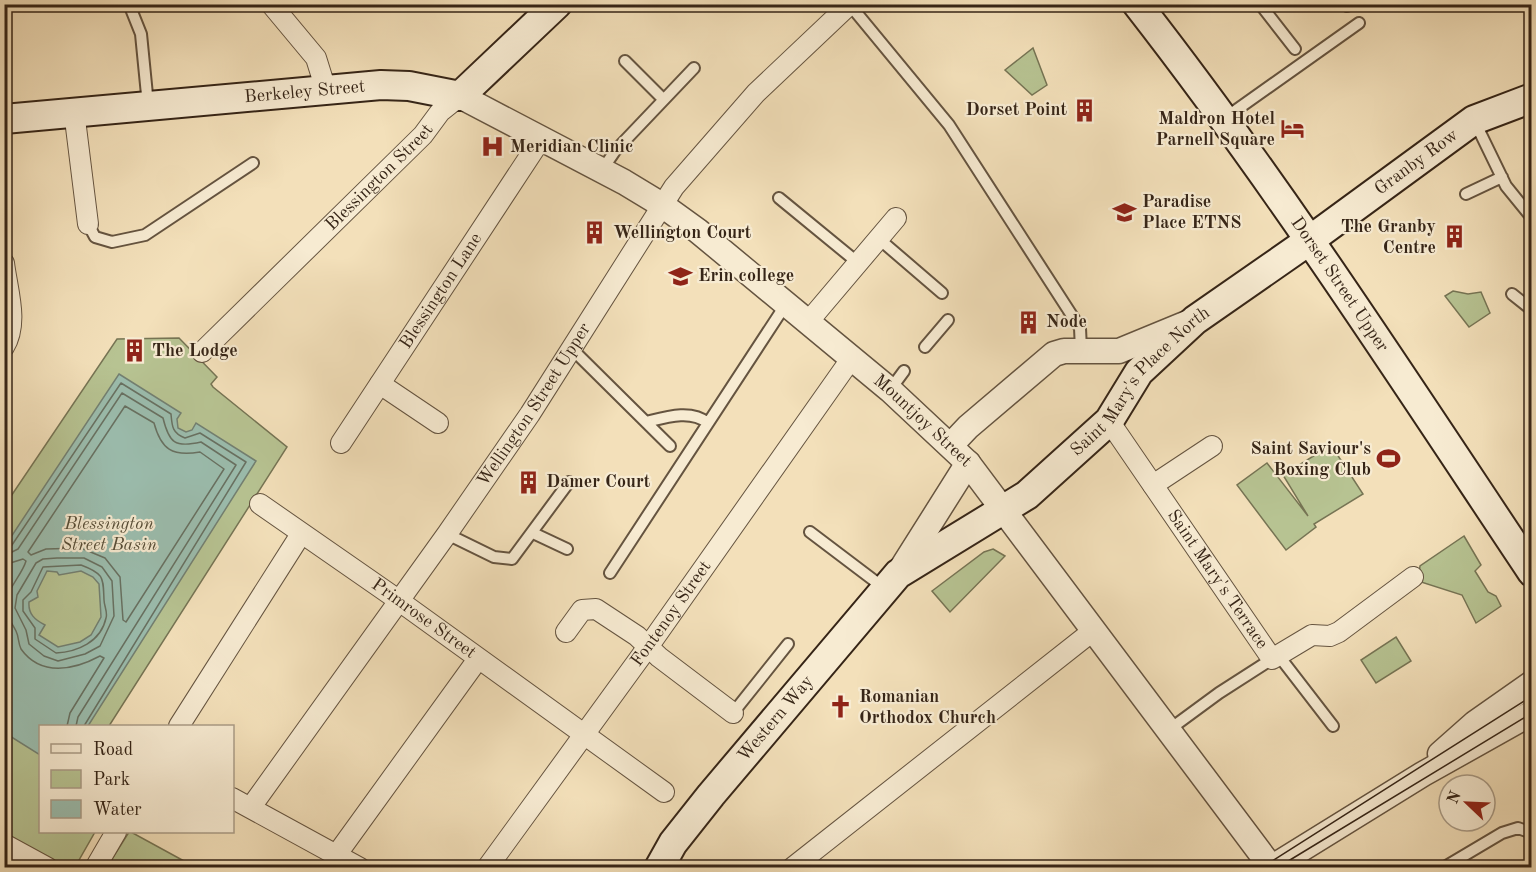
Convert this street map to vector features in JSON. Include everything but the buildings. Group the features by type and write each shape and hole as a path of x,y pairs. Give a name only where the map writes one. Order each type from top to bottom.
{"main road":[{"name":"Blessington Street","path":"460,96 557,4"},
{"name":"Dorset Street Upper","path":"1137,4 1224,119 1310,240 1532,572"},
{"name":"Berkeley Street","path":"4,119 74,111 394,85 460,96"},
{"name":"Granby Row","path":"1195,320 1310,240 1474,120 1532,98"},
{"name":"Saint Mary's Place North","path":"1003,511 1028,495 1109,421 1139,372 1195,320"},
{"name":"Western Way","path":"659,867 673,843 711,795 891,581 1003,511"}],"street":[{"path":"271,4 316,58 326,90"},
{"name":"Wellington Street Upper","path":"251,807 447,534 571,348 662,205 693,163 756,93 850,5"},
{"name":"Mountjoy Street","path":"460,96 602,170 662,205 851,359 897,381 968,464 1170,729 1271,867"},
{"name":"Blessington Street","path":"202,352 423,135 440,112 460,96"},
{"path":"74,111 87,224"},
{"name":"Blessington Lane","path":"341,443 541,139"},
{"path":"808,322 896,218"},
{"path":"4,263 12,321 10,339 4,347"},
{"name":"Saint Mary's Place North","path":"951,446 968,427 1054,354 1081,350 1119,351 1195,320"},
{"name":"Fontenoy Street","path":"487,867 648,647 851,359"},
{"path":"380,384 438,423"},
{"name":"Saint Mary's Terrace","path":"1109,421 1276,657 1312,635 1330,636 1339,632 1413,578"},
{"path":"1153,485 1212,446"},
{"name":"Western Way","path":"891,581 968,464"},
{"name":"Primrose Street","path":"260,504 664,792"},
{"path":"180,725 301,534"},
{"path":"566,632 582,610 596,609 637,636 733,713"},
{"path":"792,867 1094,630"},
{"path":"337,854 478,659"},
{"path":"1423,774 1459,736 1532,683"},
{"path":"1271,867 1423,774 1532,713"},
{"path":"234,799 360,867"},
{"path":"95,867 115,833"},
{"path":"4,843 48,867"}],"lane":[{"path":"129,4 141,34 148,106"},
{"path":"1260,4 1294,49"},
{"path":"850,5 949,125 1080,328 1081,350"},
{"path":"1224,119 1359,23"},
{"path":"625,61 663,99"},
{"path":"602,170 615,151 694,68"},
{"path":"1474,120 1502,177 1532,218"},
{"path":"87,224 95,237 112,242 144,235 253,164"},
{"path":"1466,194 1502,177"},
{"path":"779,198 857,262"},
{"path":"878,238 942,293"},
{"path":"1512,294 1532,310"},
{"path":"610,573 786,304"},
{"path":"925,347 948,320"},
{"path":"571,348 670,446"},
{"path":"646,422 674,415 701,418 708,423"},
{"path":"447,534 504,560 512,559 533,534 569,482"},
{"path":"810,532 891,581"},
{"path":"533,534 567,549"},
{"path":"733,713 788,644"},
{"path":"1170,729 1219,693 1276,657 1333,726"},
{"path":"1443,867 1502,833 1518,828 1532,833"}],"green space":[{"path":"1033,48 1047,85 1032,95 1005,70"},
{"path":"1453,291 1468,294 1481,292 1490,313 1469,327 1445,296"},
{"name":"Blessington Street Basin","path":"179,338 217,377 211,384 213,387 287,447 110,725 39,725 39,833 94,833 75,867 61,867 5,835 5,505 117,339"},
{"path":"1331,445 1363,494 1314,524 1316,527 1286,550 1237,485 1267,463 1308,516 1283,475"},
{"path":"1464,536 1481,565 1475,571 1488,592 1496,596 1501,606 1476,623 1462,595 1418,581 1420,566"},
{"path":"993,549 1005,556 950,612 932,591 984,552"},
{"path":"1396,637 1411,661 1376,683 1361,660"},
{"path":"128,833 133,833 195,867 107,867"}],"water":[{"name":"Blessington Street Basin","path":"119,374 181,413 177,419 178,428 186,432 192,430 196,423 256,461 89,725 39,725 39,754 5,733 5,546","holes":["47,571 57,572 59,575 81,571 93,577 99,584 101,617 91,635 80,642 58,647 39,635 45,625 33,616 29,602 38,597 37,591"]}],"tram line":[{"path":"1261,868 1532,696"},
{"path":"1285,863 1532,713"}],"place":[{"name":"Dorset Point","path":"1085,110"},
{"name":"Maldron Hotel Parnell Square","path":"1293,129"},
{"name":"Meridian Clinic","path":"492,147"},
{"name":"Paradise Place ETNS","path":"1124,212"},
{"name":"Wellington Court","path":"595,233"},
{"name":"The Granby Centre","path":"1454,237"},
{"name":"Erin college","path":"680,276"},
{"name":"Node","path":"1028,322"},
{"name":"The Lodge","path":"134,351"},
{"name":"Saint Saviour's Boxing Club","path":"1389,459"},
{"name":"Damer Court","path":"528,482"},
{"name":"Romanian Orthodox Church","path":"841,707"}]}
